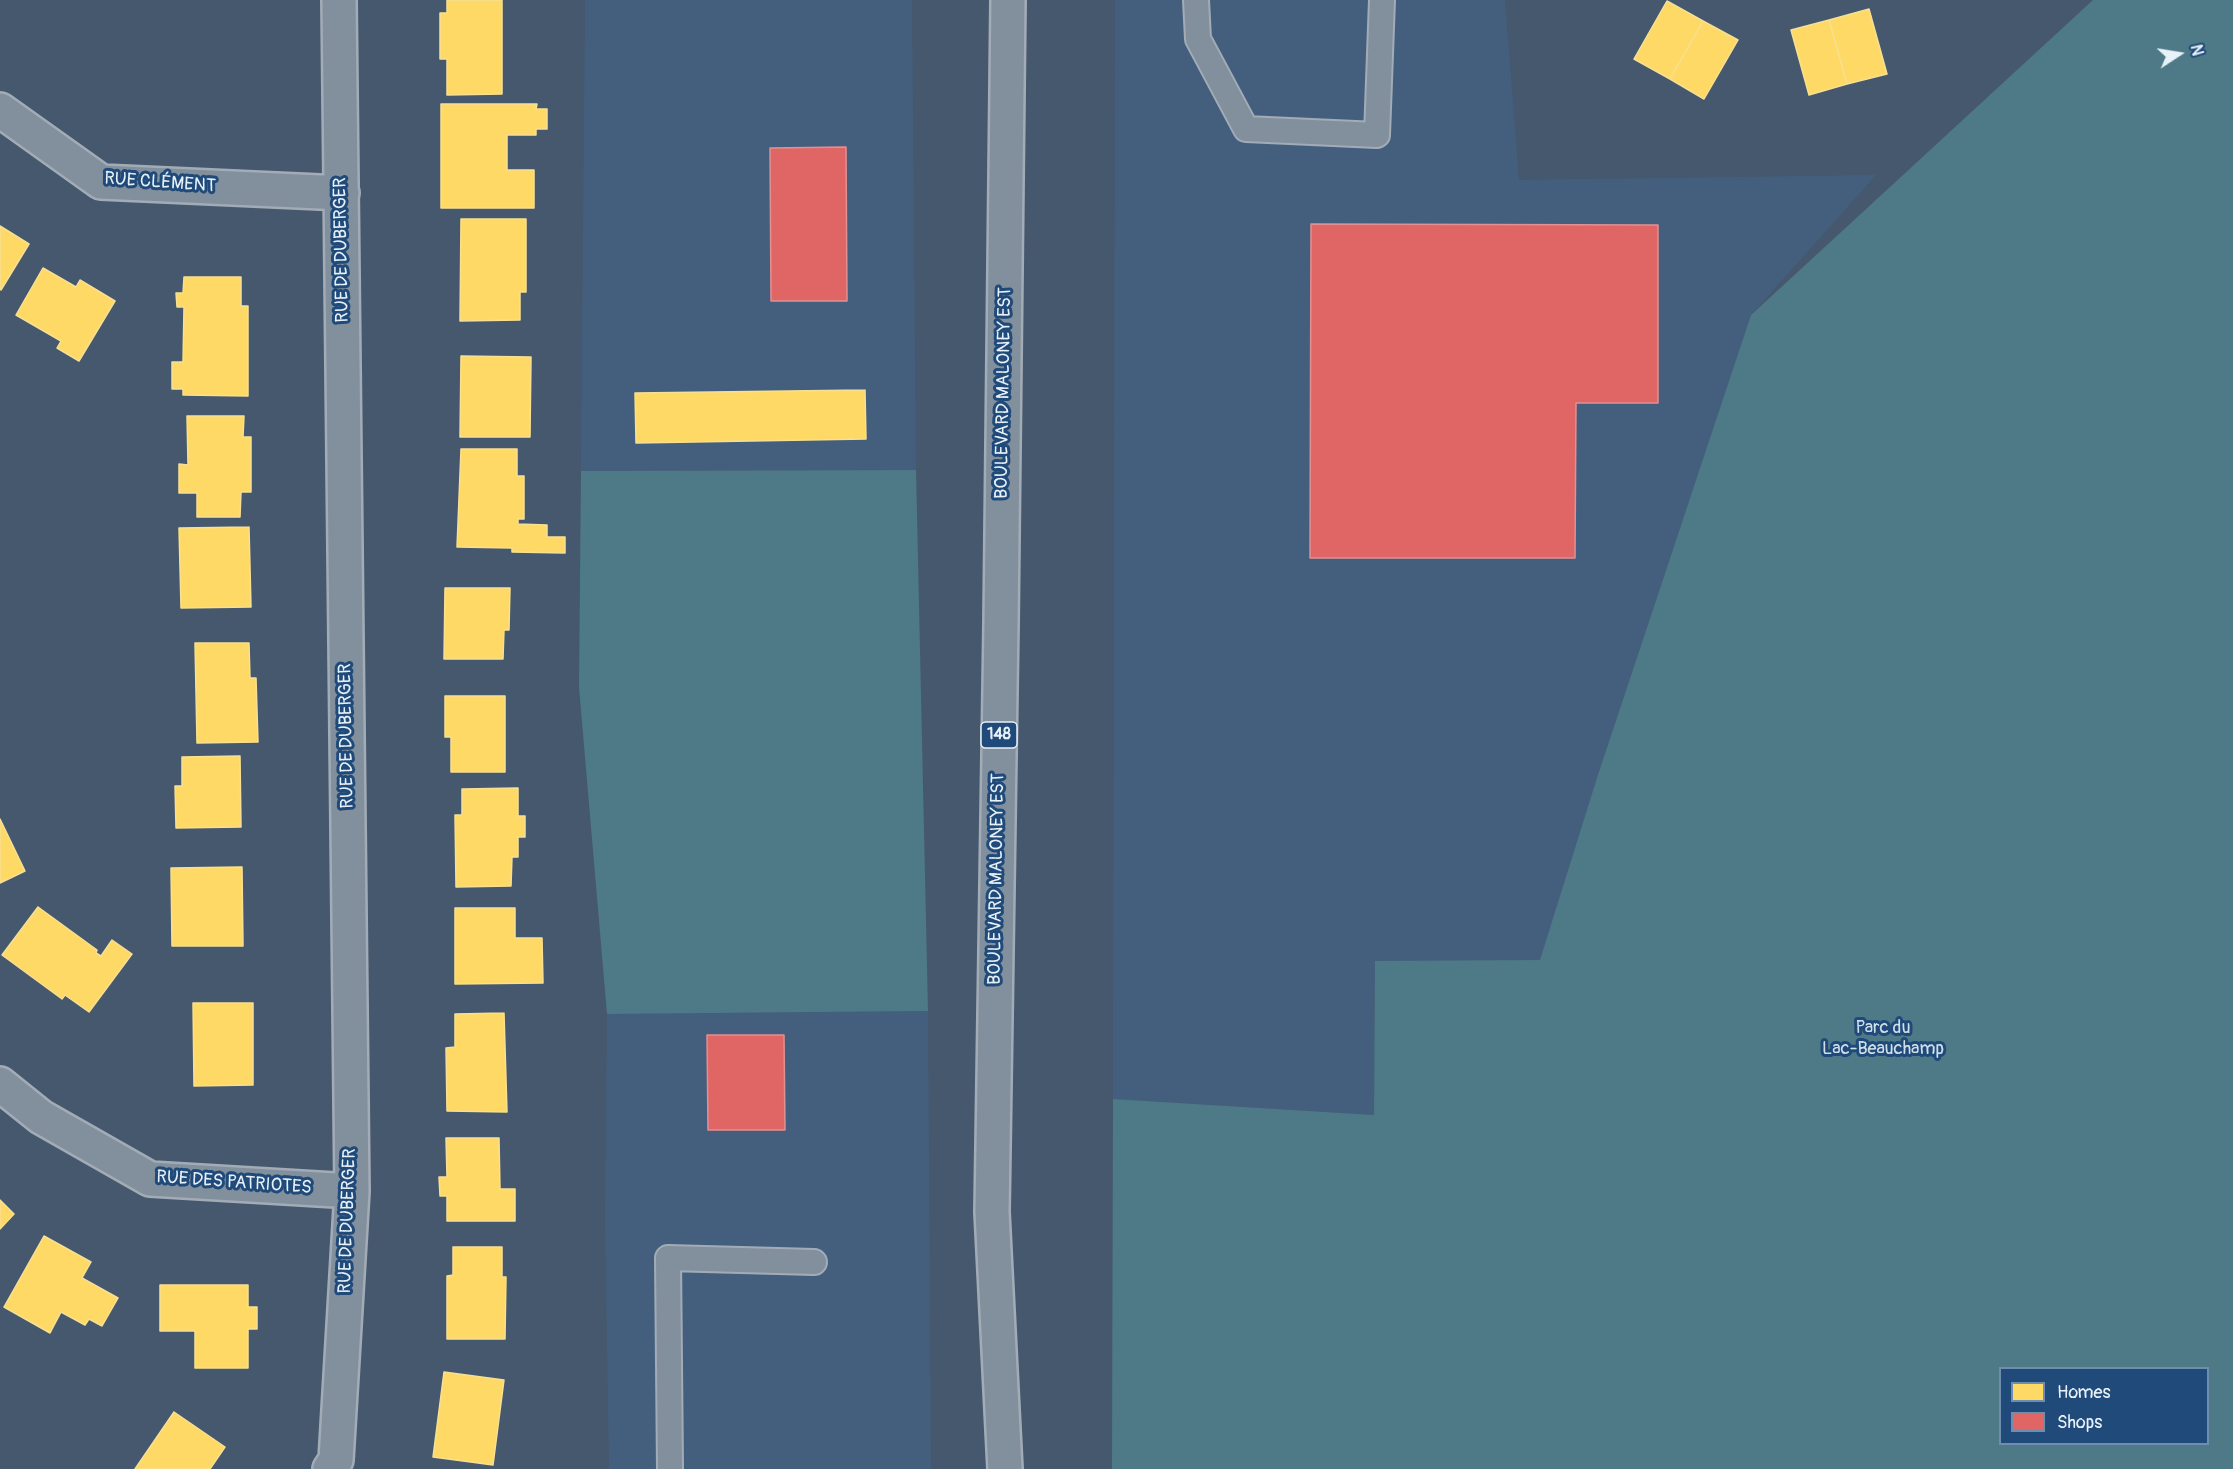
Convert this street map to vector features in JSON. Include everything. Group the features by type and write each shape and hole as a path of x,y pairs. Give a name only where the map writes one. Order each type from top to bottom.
{"street":[{"name":"RUE DE DUBERGER","path":"330,1469 336,1460 352,1191 339,0"},
{"name":"BOULEVARD MALONEY EST","path":"1005,1469 992,1212 1008,0"},
{"name":"RUE CLÉMENT","path":"0,110 101,182 342,193"},
{"name":"RUE DES PATRIOTES","path":"0,1084 41,1117 150,1179 352,1191"}],"lane":[{"path":"1196,0 1197,39 1246,129 1377,135 1382,0"},
{"path":"670,1469 668,1258 814,1262"}],"shaded area":[{"path":"585,0 912,0 916,470 581,471"},
{"path":"1115,0 1505,0 1519,180 1876,175 1751,315 1540,961 1375,961 1374,1115 1113,1099"},
{"path":"928,1011 931,1469 609,1469 605,1218 607,1014"}],"green space":[{"name":"Parc du Lac-Beauchamp","path":"2093,0 2233,0 2233,1469 1112,1469 1113,1099 1374,1115 1375,961 1540,960 1597,778 1751,315"},
{"path":"916,470 928,1011 607,1014 579,687 581,471"}],"building: Homes":[{"path":"447,0 502,0 502,94 447,95 447,59 440,59 440,13 447,13"},
{"path":"1667,1 1703,21 1670,79 1634,59"},
{"path":"1869,9 1887,74 1847,84 1829,20"},
{"path":"1829,20 1847,84 1809,95 1791,30"},
{"path":"1703,21 1738,40 1704,99 1670,79"},
{"path":"441,104 537,104 536,109 547,109 547,129 536,129 536,135 507,135 507,170 534,170 534,208 441,208"},
{"path":"461,219 526,219 526,292 520,292 520,320 460,321"},
{"path":"0,226 29,244 1,290 0,289"},
{"path":"43,268 76,287 80,280 115,301 79,361 57,348 61,341 16,315"},
{"path":"184,277 241,277 241,306 248,306 248,396 183,395 183,389 172,389 172,362 183,362 184,307 177,307 176,293 183,293"},
{"path":"461,356 531,357 530,437 460,437"},
{"path":"865,390 866,439 636,443 635,393"},
{"path":"187,416 244,416 243,437 251,437 251,492 241,492 240,517 197,517 197,493 179,493 179,464 188,465"},
{"path":"461,449 517,449 517,476 524,476 524,519 518,519 518,524 547,525 547,537 565,537 565,553 512,552 512,548 457,547"},
{"path":"249,527 251,607 181,608 179,528"},
{"path":"445,588 510,588 509,630 504,630 503,659 444,659"},
{"path":"195,643 249,643 250,678 256,678 258,742 197,743"},
{"path":"445,696 505,696 505,772 451,772 451,737 445,737"},
{"path":"240,756 241,827 176,828 175,786 182,786 182,757"},
{"path":"518,788 518,816 525,816 525,837 518,837 518,857 512,857 511,886 456,887 455,815 462,815 462,789"},
{"path":"0,819 25,871 0,883"},
{"path":"242,867 243,946 172,946 171,868"},
{"path":"38,907 97,950 96,953 101,956 112,940 132,954 89,1012 65,995 62,999 2,955"},
{"path":"455,908 515,908 515,938 542,938 543,983 455,984"},
{"path":"193,1003 253,1003 253,1085 194,1086"},
{"path":"504,1013 507,1112 447,1111 446,1048 455,1047 455,1014"},
{"path":"446,1138 499,1138 500,1189 515,1189 515,1221 447,1221 447,1196 440,1196 439,1177 447,1177"},
{"path":"0,1200 14,1214 0,1229"},
{"path":"44,1236 91,1262 82,1278 118,1298 102,1326 89,1319 85,1325 61,1312 50,1333 4,1307"},
{"path":"453,1247 502,1247 502,1277 506,1277 505,1339 447,1339 447,1276 453,1275"},
{"path":"160,1285 248,1285 248,1307 257,1307 257,1329 248,1329 248,1368 195,1368 195,1331 160,1331"},
{"path":"444,1372 504,1380 493,1465 433,1457"},
{"path":"174,1412 225,1447 210,1469 135,1469"}],"building: Shops":[{"path":"846,147 847,301 771,301 770,148"},
{"path":"1311,224 1658,225 1658,403 1576,403 1575,558 1310,558"},
{"path":"707,1035 784,1035 785,1130 708,1130"}]}
